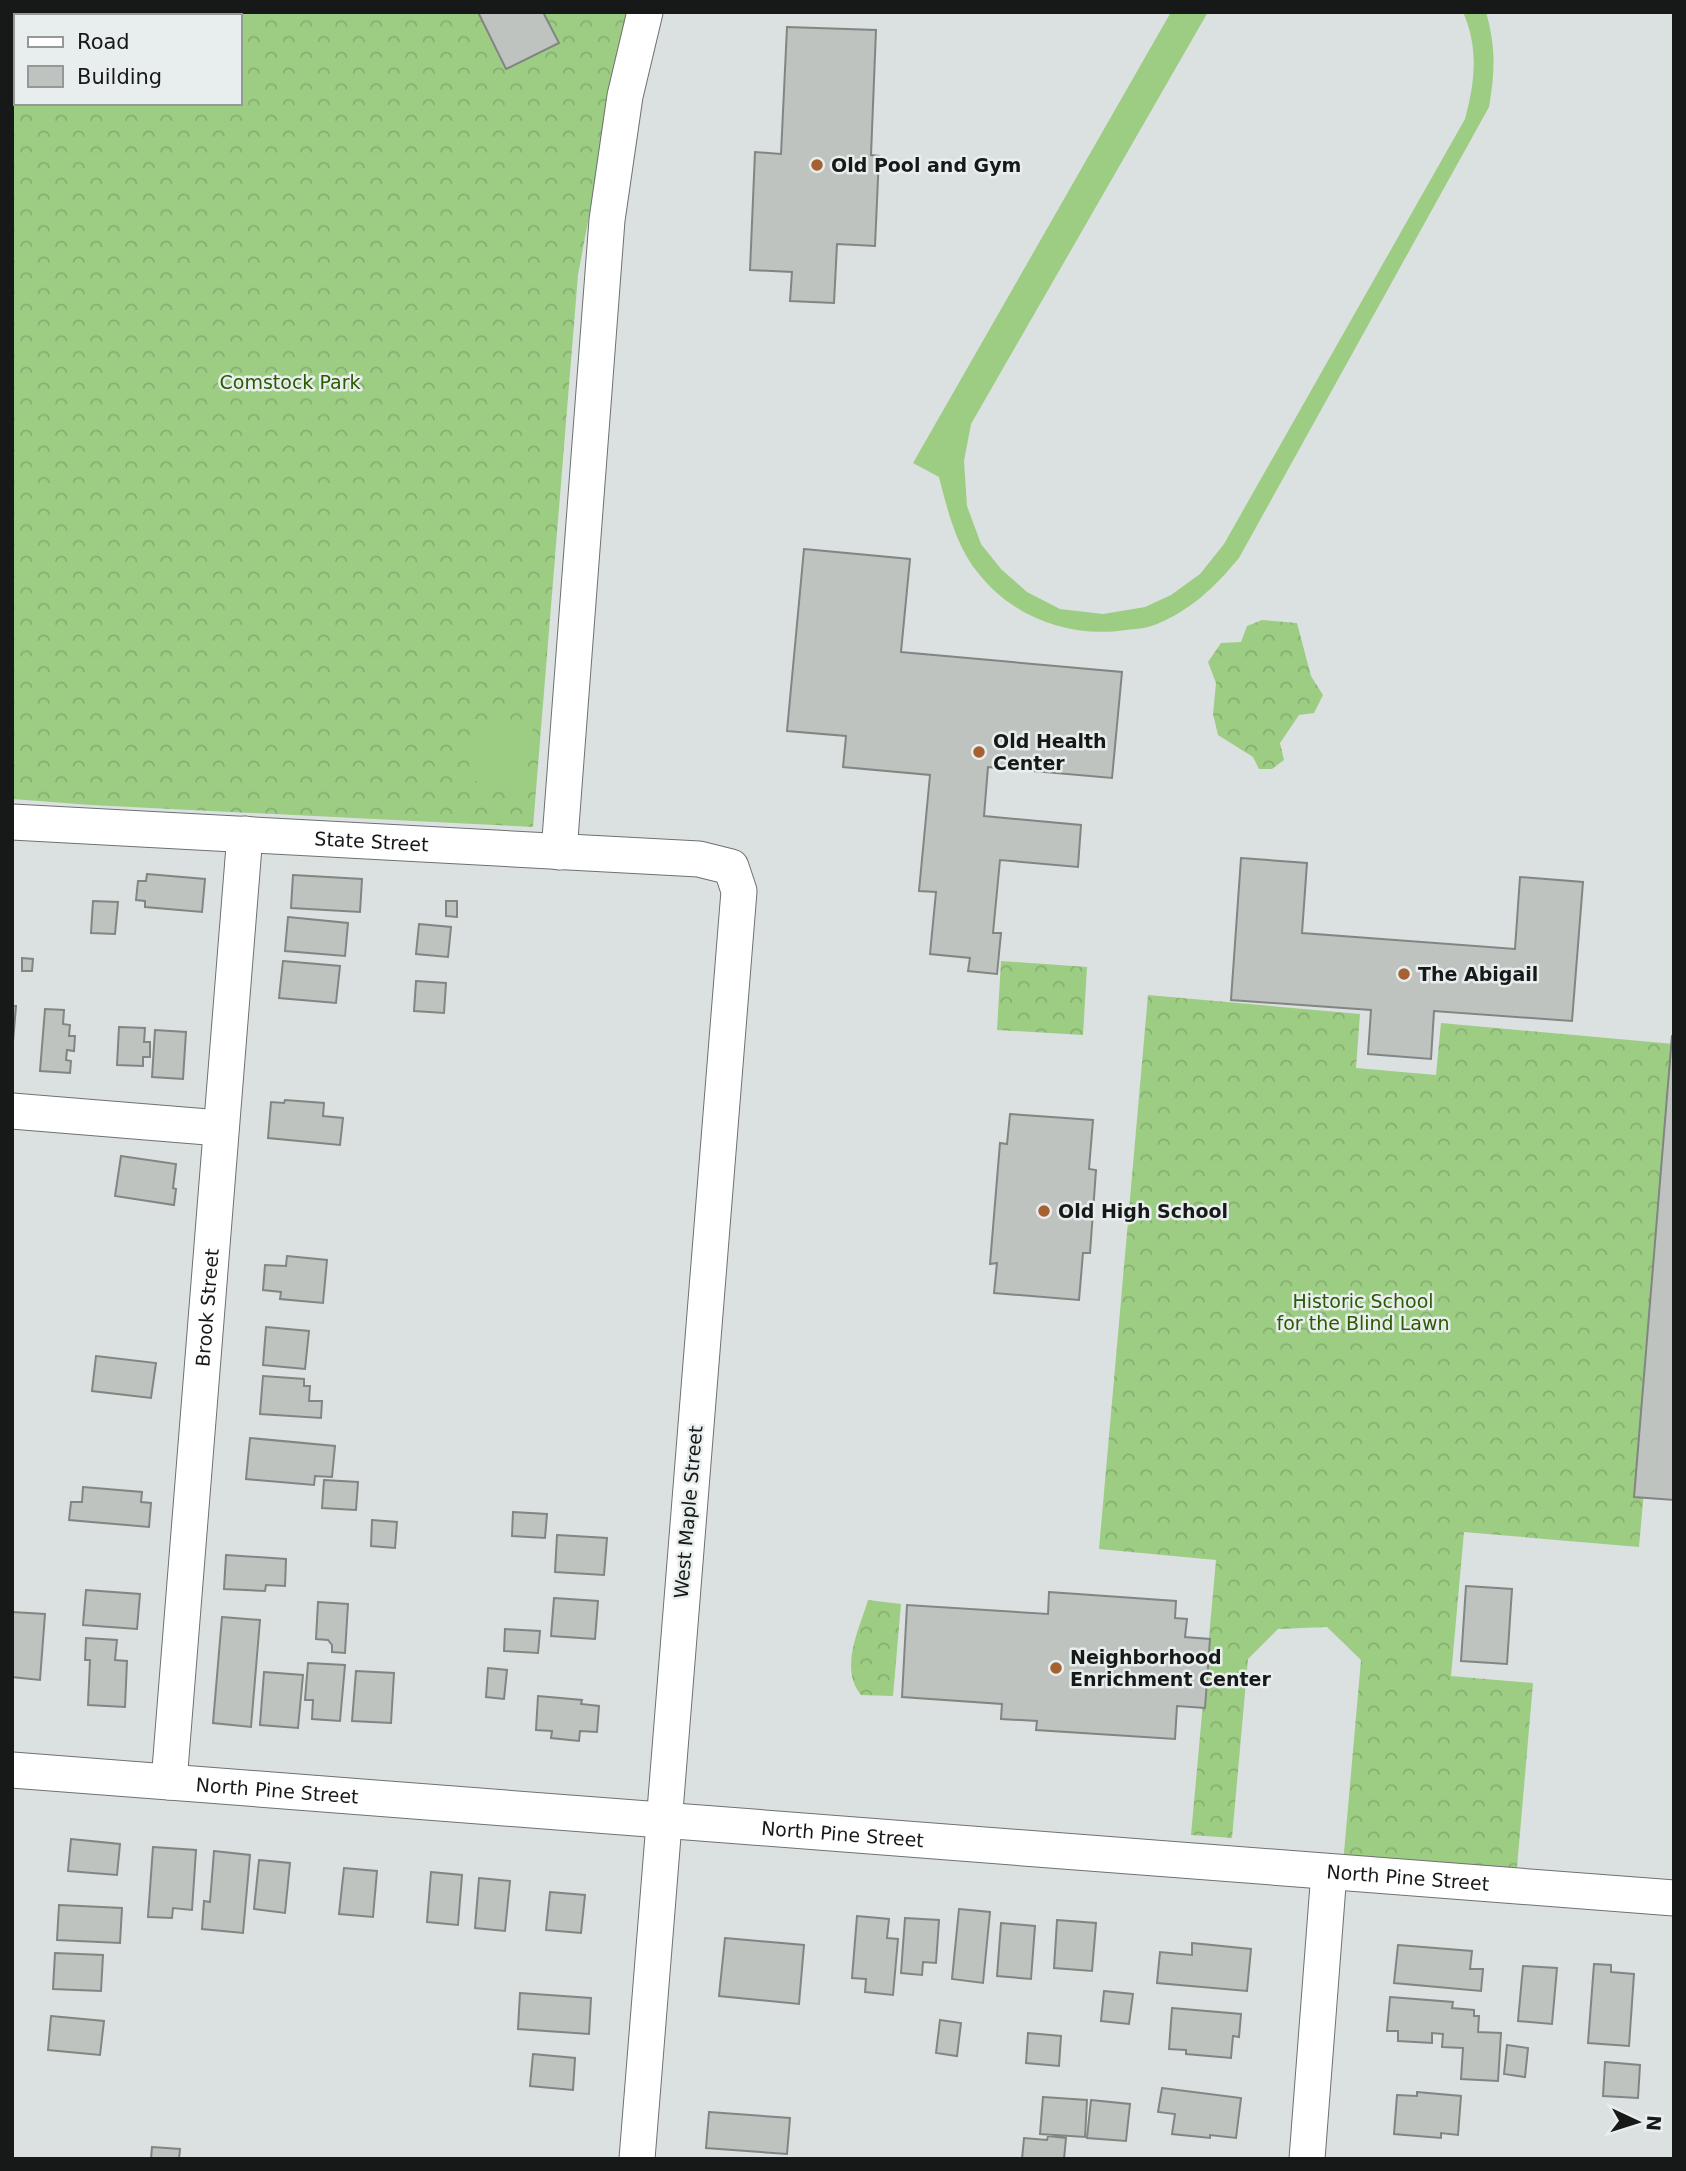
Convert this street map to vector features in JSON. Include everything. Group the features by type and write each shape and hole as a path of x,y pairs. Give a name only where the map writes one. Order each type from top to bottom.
{"street":[{"path":"559,852 607,220 625,96 645,12"},
{"name":"State Street","path":"12,822 699,859 731,867"},
{"name":"Brook Street","path":"169,1782 245,834"},
{"name":"West Maple Street","path":"637,2159 739,891 731,867"},
{"path":"12,1111 220,1128"},
{"name":"North Pine Street","path":"12,1770 1674,1898"},
{"path":"1307,2159 1329,1872"}],"green space":[{"name":"Comstock Park","path":"627,12 578,275 533,827 12,799 14,80 14,105 242,105 242,14 19,14"},
{"path":"1171,12 1208,12 971,424 964,461 967,506 981,544 1001,569 1027,592 1060,609 1103,614 1145,607 1171,595 1200,574 1224,544 1465,119 1474,65 1471,39 1463,12 1486,12 1493,48 1491,94 1489,107 1239,558 1202,597 1169,618 1138,629 1082,631 1060,627 1020,610 986,583 960,544 939,477 913,463"},
{"path":"1262,620 1297,623 1311,676 1323,695 1314,713 1299,715 1280,743 1284,760 1272,769 1259,769 1253,757 1218,735 1213,714 1216,683 1208,662 1221,643 1241,642 1247,626"},
{"path":"475,719 533,726 525,787 468,780"},
{"path":"1001,961 1087,967 1083,1035 997,1030"},
{"name":"Historic School for the Blind Lawn","path":"1148,995 1360,1014 1356,1068 1436,1075 1441,1023 1674,1044 1674,1155 1639,1547 1464,1532 1451,1676 1533,1683 1516,1879 1343,1864 1361,1660 1327,1627 1278,1629 1248,1659 1232,1838 1191,1835 1216,1560 1099,1549"},
{"path":"868,1600 901,1604 893,1696 861,1695 852,1673 853,1649"}],"building":[{"path":"478,12 543,12 559,43 506,69"},
{"name":"Old Pool and Gym","path":"787,27 876,30 871,155 879,156 875,246 837,244 834,303 790,301 792,272 750,270 755,152 781,154"},
{"name":"Old Health Center","path":"804,549 910,559 901,652 1122,672 1112,778 988,767 984,816 1081,825 1078,867 1000,860 993,933 1001,933 997,974 968,971 970,958 930,954 936,892 919,891 930,775 843,767 846,736 787,731"},
{"name":"The Abigail","path":"1241,858 1307,863 1302,933 1515,949 1520,877 1583,882 1572,1021 1434,1011 1431,1059 1368,1054 1371,1010 1231,1000"},
{"path":"147,874 205,879 202,912 145,907 145,901 136,900 138,881 146,881"},
{"path":"293,875 362,879 360,912 291,908"},
{"path":"93,901 118,902 115,934 91,933"},
{"path":"446,901 457,901 457,917 446,916"},
{"path":"288,917 348,923 345,956 285,951"},
{"path":"419,924 451,927 448,957 416,954"},
{"path":"22,958 33,959 32,971 22,971"},
{"path":"283,961 340,966 336,1003 279,998"},
{"path":"416,981 446,983 444,1013 414,1011"},
{"path":"12,1006 16,1006 12,1053"},
{"path":"45,1009 64,1010 63,1024 70,1025 69,1036 75,1036 74,1051 67,1050 66,1060 71,1061 70,1073 40,1071"},
{"path":"119,1027 145,1028 144,1042 150,1042 150,1057 143,1057 143,1066 117,1065"},
{"path":"155,1030 186,1032 183,1079 152,1077"},
{"path":"1674,1036 1674,1500 1634,1497"},
{"path":"285,1100 324,1103 323,1116 343,1118 340,1145 268,1138 271,1102 284,1103"},
{"name":"Old High School","path":"1010,1114 1093,1120 1089,1169 1096,1170 1090,1253 1083,1253 1079,1300 994,1293 997,1263 990,1264 1000,1143 1007,1144"},
{"path":"121,1156 176,1164 174,1205 115,1196"},
{"path":"287,1256 327,1260 323,1303 280,1299 281,1292 263,1290 265,1265 286,1266"},
{"path":"266,1327 309,1331 305,1369 263,1365"},
{"path":"96,1356 156,1363 151,1398 92,1391"},
{"path":"263,1376 304,1379 304,1386 310,1386 309,1401 322,1401 321,1418 260,1414"},
{"path":"250,1438 335,1446 332,1477 315,1476 314,1485 246,1479"},
{"path":"324,1480 358,1482 356,1510 322,1508"},
{"path":"83,1487 142,1492 141,1502 151,1503 149,1527 69,1520 71,1502 82,1502"},
{"path":"513,1512 547,1514 545,1538 512,1536"},
{"path":"372,1520 397,1522 395,1548 371,1546"},
{"path":"557,1535 607,1538 604,1575 555,1572"},
{"path":"226,1555 286,1559 285,1586 266,1585 265,1591 224,1589"},
{"path":"1466,1586 1512,1589 1507,1664 1461,1661"},
{"path":"86,1590 140,1594 137,1629 83,1625"},
{"name":"Neighborhood Enrichment Center","path":"1049,1592 1176,1601 1175,1618 1187,1619 1185,1637 1210,1639 1205,1708 1177,1706 1175,1739 1036,1730 1037,1721 1001,1719 1002,1704 902,1697 907,1605 1048,1614"},
{"path":"554,1598 598,1601 595,1639 551,1636"},
{"path":"318,1602 348,1604 345,1653 332,1652 332,1645 328,1640 316,1639"},
{"path":"12,1612 45,1614 40,1680 12,1677"},
{"path":"222,1617 260,1620 251,1727 213,1723"},
{"path":"505,1629 540,1631 538,1653 504,1651"},
{"path":"86,1638 117,1640 115,1660 127,1661 125,1707 88,1705 90,1660 85,1660"},
{"path":"308,1663 345,1665 340,1721 312,1719 313,1700 305,1700"},
{"path":"488,1668 507,1670 504,1699 486,1697"},
{"path":"356,1671 394,1673 391,1723 352,1721"},
{"path":"264,1672 303,1675 298,1728 260,1725"},
{"path":"538,1696 582,1700 581,1704 599,1706 597,1732 580,1731 579,1741 551,1738 552,1731 536,1730"},
{"path":"71,1839 120,1844 117,1875 68,1871"},
{"path":"153,1847 196,1850 192,1910 173,1908 172,1918 148,1917"},
{"path":"214,1851 250,1855 243,1933 202,1929 204,1901 210,1902"},
{"path":"259,1860 290,1863 285,1913 254,1909"},
{"path":"344,1868 377,1871 373,1917 339,1914"},
{"path":"431,1872 462,1875 458,1925 427,1922"},
{"path":"479,1878 510,1881 505,1931 475,1928"},
{"path":"550,1892 585,1895 581,1933 546,1930"},
{"path":"59,1905 122,1908 120,1943 57,1940"},
{"path":"959,1909 990,1912 983,1983 952,1979"},
{"path":"857,1916 889,1919 887,1938 898,1939 893,1995 865,1992 866,1979 852,1978"},
{"path":"905,1918 939,1920 936,1963 923,1962 922,1975 901,1973"},
{"path":"1057,1920 1096,1923 1092,1971 1054,1968"},
{"path":"1001,1923 1035,1926 1031,1979 997,1976"},
{"path":"725,1938 804,1945 799,2004 719,1996"},
{"path":"1192,1943 1251,1949 1247,1991 1157,1983 1160,1952 1192,1955"},
{"path":"1398,1945 1472,1951 1470,1969 1483,1969 1481,1991 1394,1983"},
{"path":"55,1953 103,1955 101,1991 53,1989"},
{"path":"1594,1964 1611,1965 1611,1972 1634,1974 1629,2046 1588,2043"},
{"path":"1523,1966 1557,1968 1552,2024 1518,2021"},
{"path":"1104,1991 1133,1994 1129,2024 1101,2021"},
{"path":"520,1993 591,1998 589,2034 518,2029"},
{"path":"1390,1997 1453,2002 1452,2008 1474,2010 1474,2016 1479,2016 1478,2032 1501,2033 1498,2081 1461,2079 1463,2048 1442,2047 1443,2034 1432,2033 1432,2043 1398,2041 1398,2031 1387,2031"},
{"path":"1172,2008 1241,2014 1239,2037 1233,2036 1231,2058 1186,2054 1186,2050 1169,2049"},
{"path":"51,2016 104,2021 100,2055 48,2050"},
{"path":"940,2020 961,2023 957,2056 936,2053"},
{"path":"1028,2033 1061,2036 1059,2066 1026,2063"},
{"path":"1507,2045 1528,2048 1525,2077 1504,2074"},
{"path":"533,2054 575,2058 573,2090 530,2086"},
{"path":"1605,2062 1640,2065 1638,2098 1603,2096"},
{"path":"1162,2088 1241,2098 1236,2138 1172,2134 1175,2114 1158,2112"},
{"path":"1417,2092 1461,2096 1458,2135 1441,2133 1441,2138 1394,2134 1397,2095 1417,2096"},
{"path":"1043,2097 1087,2100 1085,2137 1040,2134"},
{"path":"1091,2100 1130,2104 1126,2141 1087,2138"},
{"path":"709,2112 790,2118 787,2154 706,2148"},
{"path":"1048,2136 1066,2138 1064,2159 1022,2159 1024,2138 1047,2140"},
{"path":"152,2147 180,2149 179,2159 151,2159"}],"place":[{"name":"Old Pool and Gym","path":"817,165"},
{"name":"Old Health Center","path":"979,752"},
{"name":"The Abigail","path":"1404,974"},
{"name":"Old High School","path":"1044,1211"},
{"name":"Neighborhood Enrichment Center","path":"1056,1668"}]}
